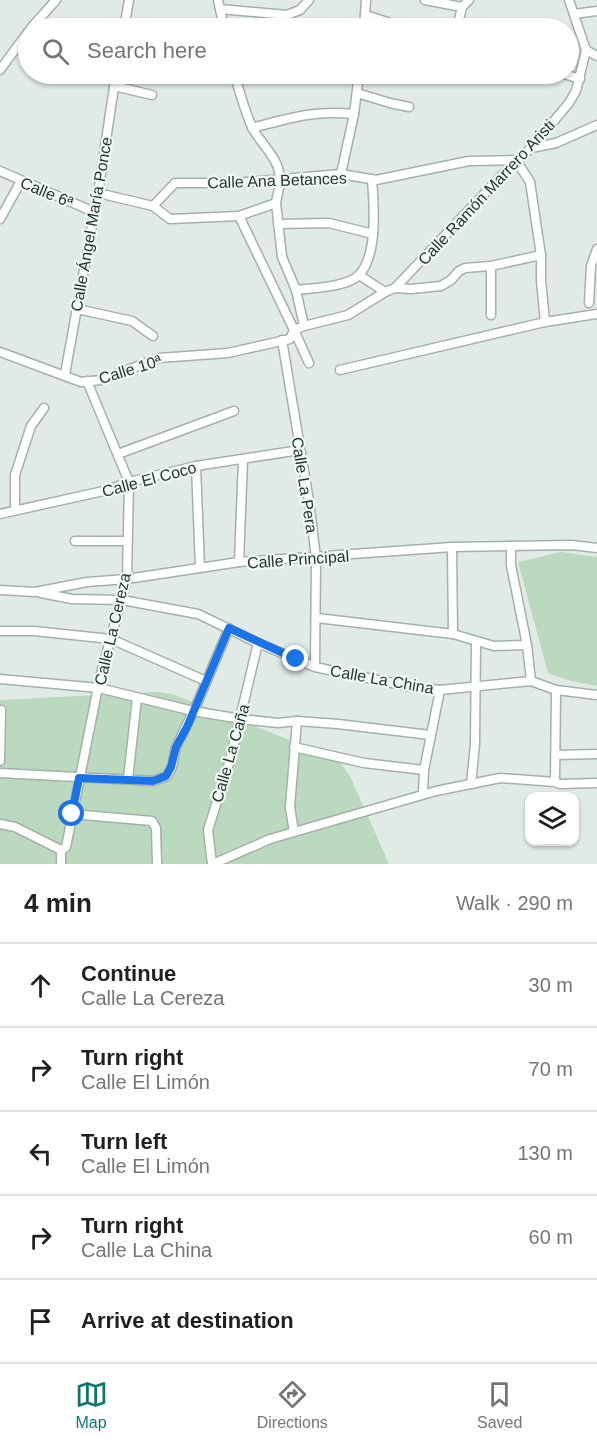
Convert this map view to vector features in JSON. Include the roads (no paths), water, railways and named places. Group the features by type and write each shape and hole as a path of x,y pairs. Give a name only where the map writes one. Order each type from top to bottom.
{"street":[{"path":"40,18 56,0"},
{"path":"126,18 129,0"},
{"path":"219,4 287,15 300,10 309,0"},
{"path":"366,0 366,18"},
{"path":"425,0 466,3 461,18"},
{"path":"569,0 575,18"},
{"path":"574,14 597,10"},
{"path":"366,15 375,18"},
{"path":"579,29 586,50 597,56"},
{"path":"0,70 18,46"},
{"name":"Calle Ramón Marrero Aristi","path":"579,82 586,50"},
{"path":"237,84 252,128 274,158 278,169 280,181 276,203 282,257 296,290 304,326"},
{"path":"341,174 358,84"},
{"name":"Calle Ramón Marrero Aristi","path":"294,330 348,315 395,288 516,160 531,148 569,103 578,84"},
{"path":"114,86 152,95"},
{"name":"Calle Ángel María Ponce","path":"65,374 98,193 114,86"},
{"path":"357,93 409,107"},
{"path":"252,128 313,113 330,111 354,114"},
{"path":"531,148 571,138 597,126"},
{"path":"516,160 530,182 541,255 545,322"},
{"name":"Calle Ana Betances","path":"153,206 175,183 280,181 341,174 372,179 470,161 516,160"},
{"name":"Calle 6ª","path":"0,171 94,212"},
{"path":"296,290 350,281 359,275 368,260 373,234 372,179"},
{"path":"0,219 21,181"},
{"path":"98,193 153,206 170,219 239,216 276,203"},
{"path":"239,216 309,363"},
{"path":"278,224 329,223 373,234"},
{"path":"589,303 593,279 591,266 597,249"},
{"path":"395,288 441,286 465,268 490,266 541,255"},
{"path":"490,266 491,315"},
{"path":"359,275 385,292"},
{"path":"77,309 132,321 153,336"},
{"path":"340,370 545,322 597,314"},
{"name":"Calle 10ª","path":"0,352 81,381 101,380 159,358 228,353 290,339 294,330"},
{"name":"Calle La Pera","path":"282,340 309,501 316,558 315,667"},
{"name":"Calle La Cereza","path":"61,864 99,688 127,579 129,482 87,381"},
{"path":"15,510 15,475 31,426 44,408"},
{"path":"117,454 234,411"},
{"name":"Calle El Coco","path":"0,514 108,490 129,482 196,466 300,450"},
{"path":"239,562 243,459"},
{"path":"196,466 200,568"},
{"path":"75,541 127,541"},
{"name":"Calle Principal","path":"0,590 35,592 87,582 127,579 239,562 452,547 572,545 597,548"},
{"path":"511,546 511,565 527,645 531,681"},
{"path":"452,547 453,634"},
{"name":"Calle La China","path":"35,592 72,599 122,600 198,614 315,667 411,687 440,690 531,681 556,690 597,695"},
{"path":"316,618 453,634 505,648 527,645"},
{"path":"0,773 153,781 166,776 176,747 229,628"},
{"path":"0,631 34,631 111,639 206,681"},
{"path":"471,784 476,640"},
{"name":"Calle La Caña","path":"212,864 208,830 241,719 258,643"},
{"path":"0,679 99,688 193,711 241,719 278,723 297,721 338,724 430,735"},
{"path":"423,794 424,770 440,690"},
{"path":"555,782 556,690"},
{"path":"128,779 137,698"},
{"path":"0,710 0,761"},
{"path":"294,832 290,807 297,721"},
{"path":"294,747 364,763 424,770"},
{"path":"556,754 597,754"},
{"path":"212,864 270,839 423,794 500,778 560,784 597,783"},
{"path":"72,814 152,821 156,828 157,864"},
{"path":"0,824 15,827 63,848"}]}
